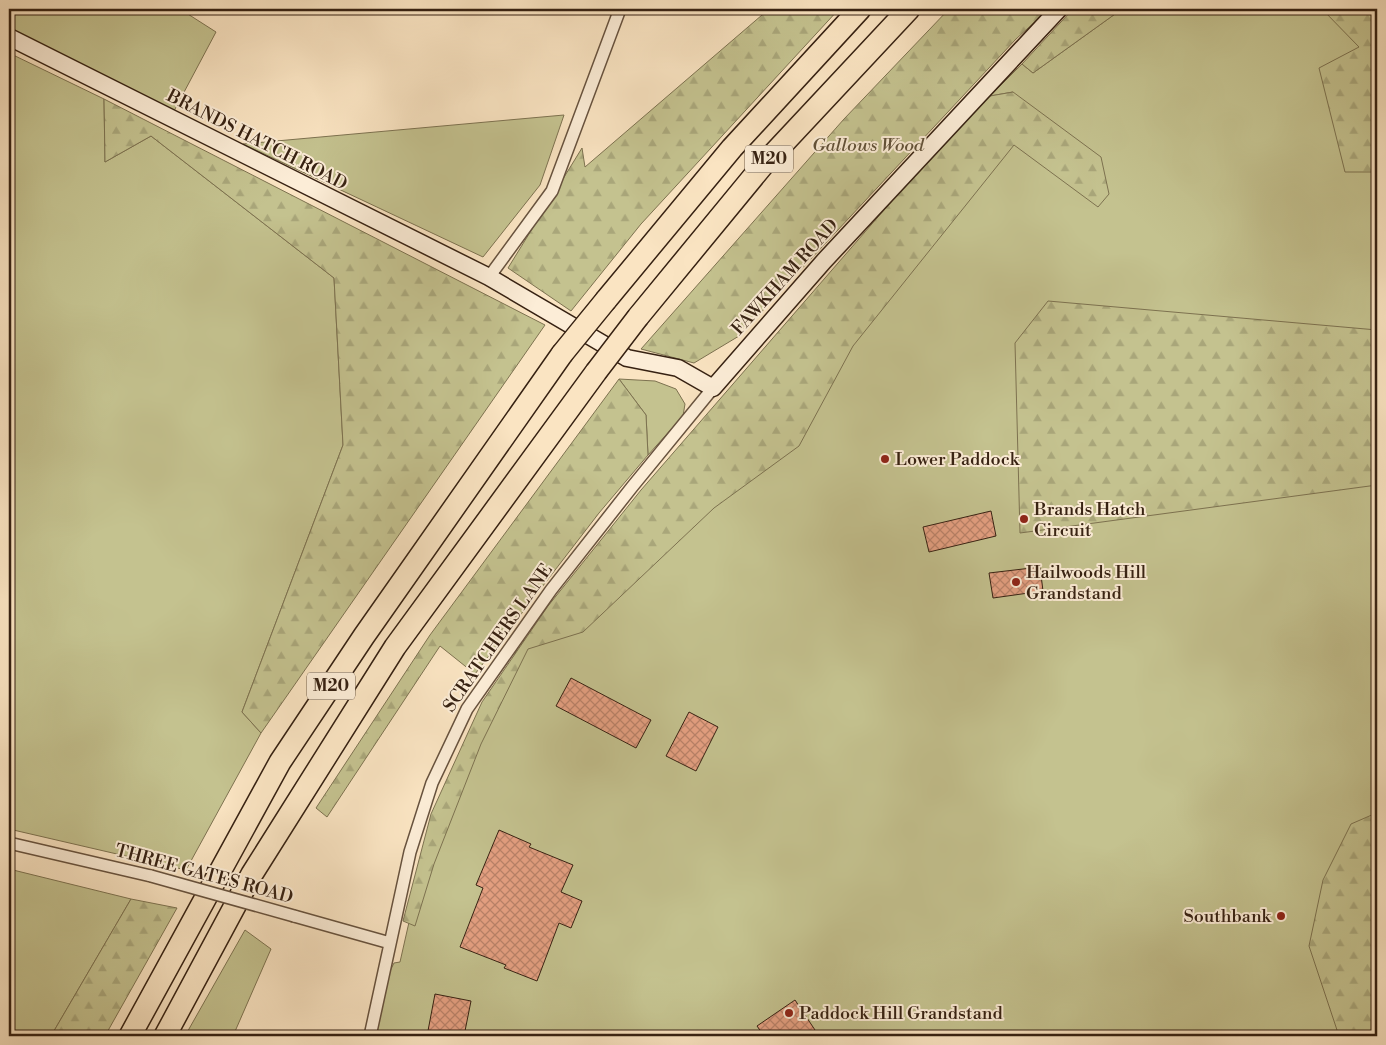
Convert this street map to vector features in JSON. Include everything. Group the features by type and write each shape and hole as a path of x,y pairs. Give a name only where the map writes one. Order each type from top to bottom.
{"highway":[{"name":"M20","path":"130,1036 280,762 364,636 562,354 732,148 860,9"},
{"name":"M20","path":"165,1036 252,874 394,647 638,316 763,165 909,9"}],"street":[{"path":"620,9 552,191 489,277 627,358 678,368 713,388"},
{"name":"FAWKHAM ROAD","path":"713,388 824,261 1059,9"},
{"name":"BRANDS HATCH ROAD","path":"9,37 489,277"},
{"name":"SCRATCHERS LANE","path":"370,1036 410,852 432,783 467,708 551,590 713,388"},
{"name":"THREE GATES ROAD","path":"9,843 151,876 390,943"}],"green space":[{"path":"9,9 180,9 216,32 174,111 9,30"},
{"path":"769,9 839,9 641,224 571,311 508,268 582,148 585,167"},
{"name":"Gallows Wood","path":"949,9 1049,9 1016,39 739,336 694,363 641,349 844,119"},
{"path":"1073,9 1122,9 1033,73 1022,64"},
{"name":"Brands Hatch Circuit","path":"1122,9 1332,9 1370,54 1377,159 1377,1036 375,1036 389,973 394,963 400,962 419,878 520,642 569,621 1013,92 990,96 1022,64 1033,73"},
{"path":"1322,9 1377,9 1377,172 1345,172 1319,68 1359,47"},
{"path":"9,53 104,99 105,162 151,136 334,278 343,445 242,712 261,733 186,870 9,829"},
{"path":"1013,92 1101,157 1109,194 1098,207 1014,145 853,346 799,446 714,508 583,632 528,649 481,744 434,864 415,926 403,921 431,814 482,702 548,606 641,490 950,134 990,96"},
{"path":"104,99 545,325 261,733 242,712 343,445 334,278 151,136 105,162"},
{"path":"564,115 540,185 483,257 243,144"},
{"path":"1048,301 1377,330 1377,485 1020,533 1015,343"},
{"path":"619,379 655,381 676,389 685,404 683,416 648,455 646,415"},
{"path":"619,379 646,415 648,455 599,513 475,674 440,646 327,817 316,808 430,635"},
{"path":"1374,814 1377,815 1377,1036 1339,1036 1309,946 1323,880 1351,824"},
{"path":"9,869 131,899 51,1036 9,1036"},
{"path":"131,899 177,908 105,1036 51,1036"},
{"path":"245,930 271,949 233,1036 185,1036"}],"building":[{"path":"991,511 996,536 929,552 923,527"},
{"name":"Hailwoods Hill Grandstand","path":"1040,567 1043,591 993,598 989,573"},
{"path":"571,678 651,720 636,748 556,706"},
{"path":"689,712 718,727 696,771 666,756"},
{"path":"499,830 531,844 529,847 573,865 561,892 582,901 571,928 559,923 537,981 504,968 506,965 460,947 483,888 476,885"},
{"path":"435,994 471,1001 464,1036 427,1036"},
{"name":"Paddock Hill Grandstand","path":"795,1000 819,1036 764,1036 757,1026"}],"place":[{"name":"Lower Paddock","path":"885,459"},
{"name":"Brands Hatch Circuit","path":"1024,519"},
{"name":"Hailwoods Hill Grandstand","path":"1016,582"},
{"name":"Southbank","path":"1281,916"},
{"name":"Paddock Hill Grandstand","path":"789,1013"}]}
